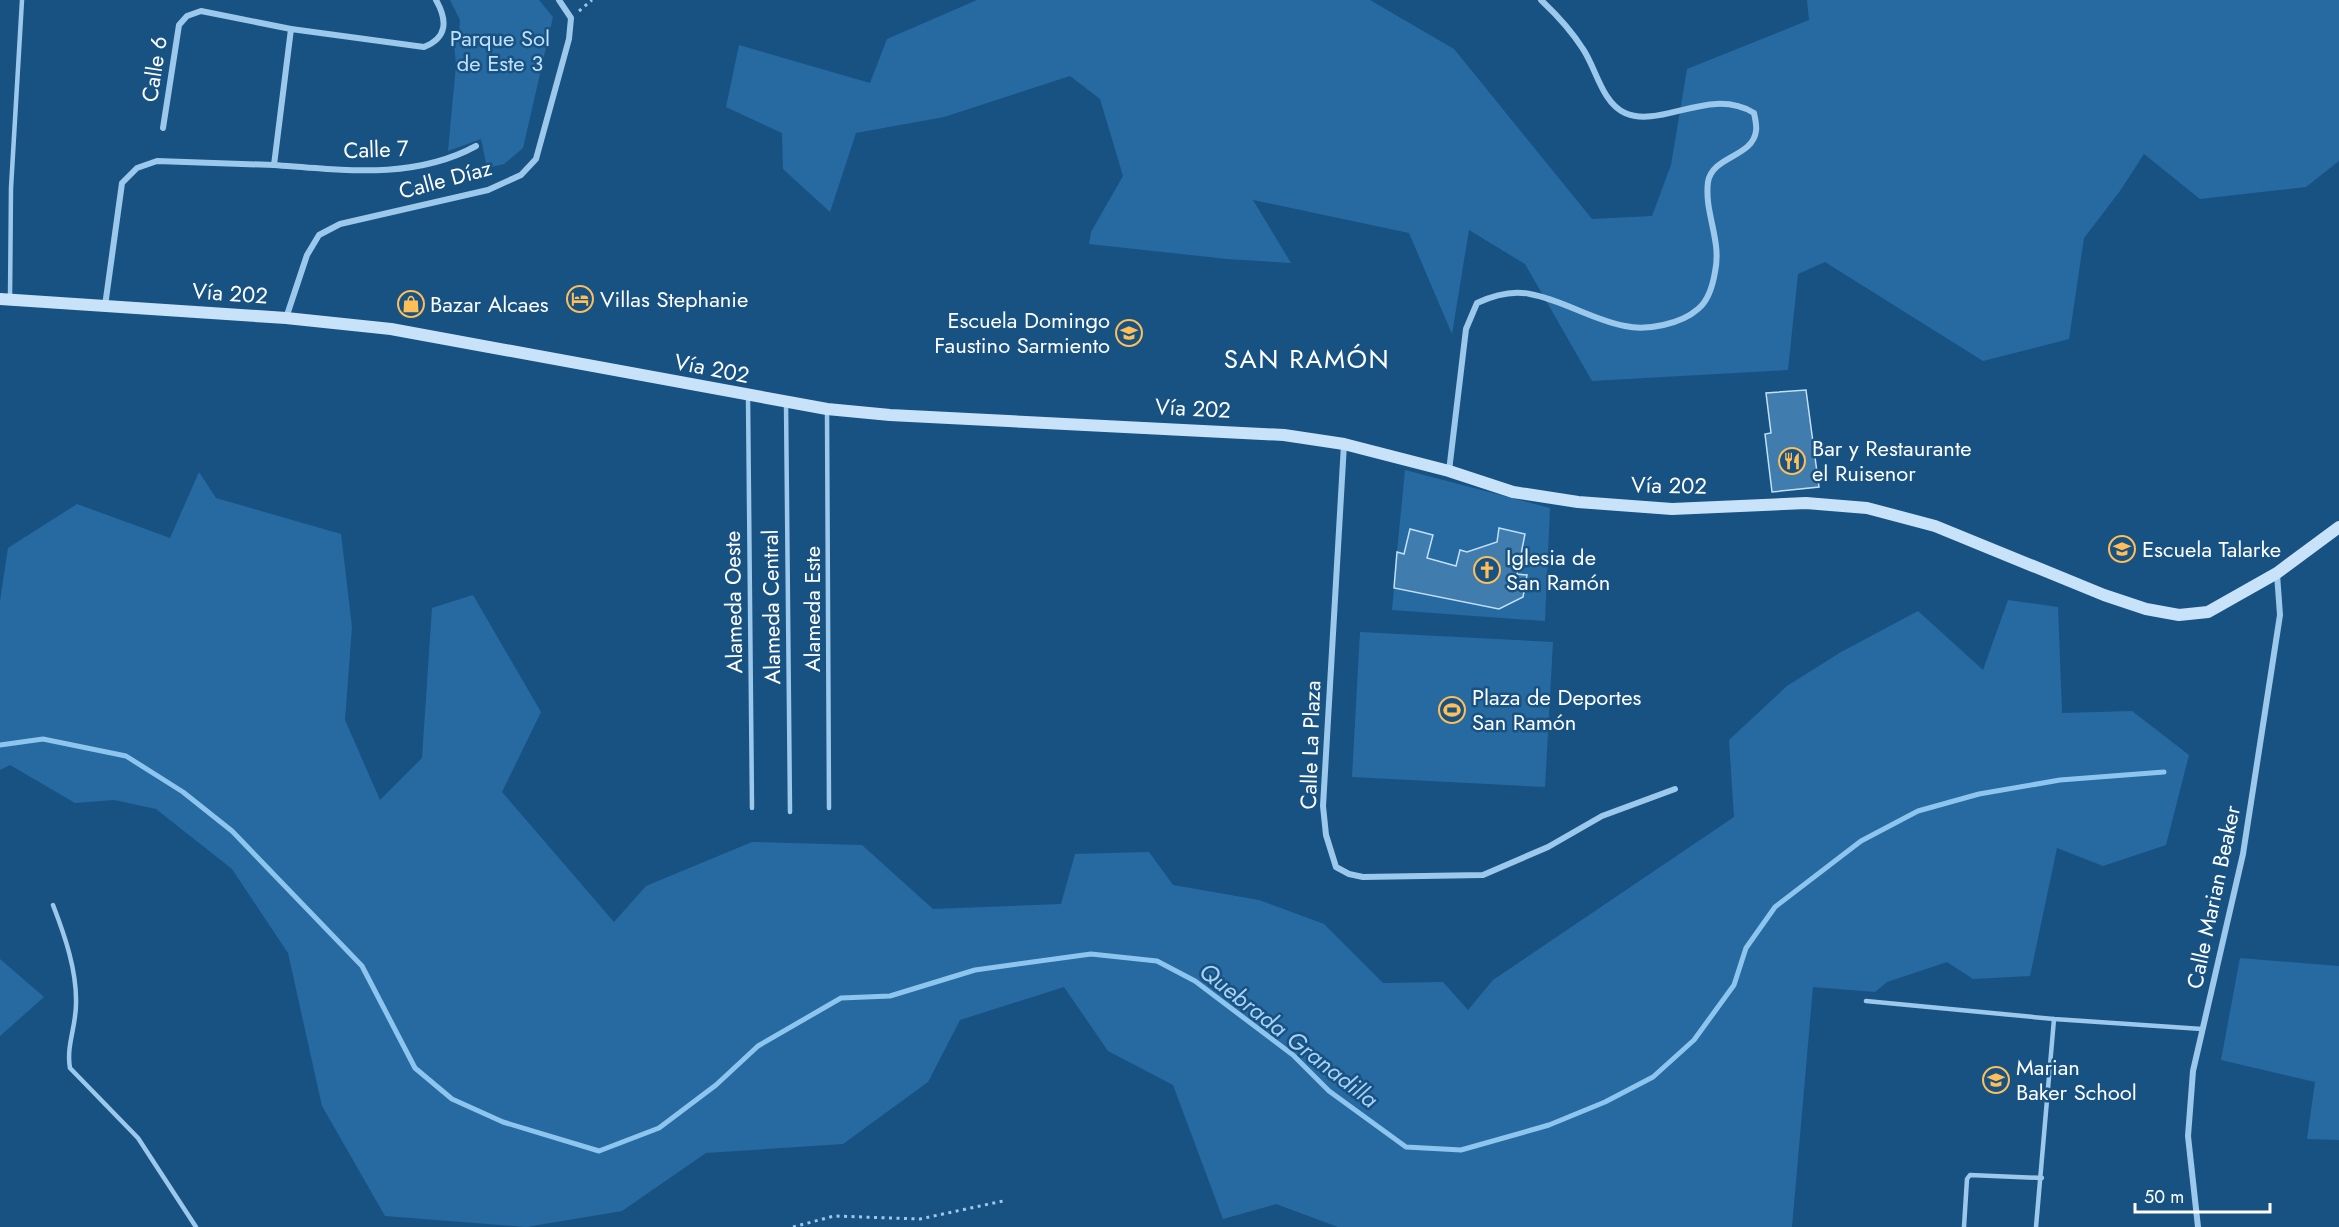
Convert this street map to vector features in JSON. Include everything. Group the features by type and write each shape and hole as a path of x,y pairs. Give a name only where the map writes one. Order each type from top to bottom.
{"main road":[{"name":"Vía 202","path":"5,299 286,318 391,329 827,409 890,415 1263,434 1344,444 1449,471 1513,492 1578,502 1672,509 1806,503 1867,508 1935,526 2104,595 2146,609 2179,615 2208,612 2277,573 2339,527"}],"street":[{"name":"Calle 6","path":"163,128 178,25 187,16 201,11 291,29 423,47 436,43 442,34 444,22 436,0"},
{"path":"559,0 571,18"},
{"path":"1449,471 1466,329 1477,303 1497,294 1528,293 1625,326 1650,327 1681,320 1700,308 1710,291 1716,271 1718,245 1708,200 1708,180 1718,164 1751,142 1756,131 1754,113 1741,105 1696,106 1647,116 1626,114 1612,104 1579,42 1567,25 1541,0"},
{"name":"Calle Díaz","path":"286,318 307,255 320,235 340,224 488,190 521,175 536,159 569,39 571,18"},
{"path":"274,165 291,29"},
{"name":"Calle 7","path":"105,306 122,183 137,168 157,161 370,171 452,159 476,146"},
{"name":"Calle La Plaza","path":"1344,444 1323,806 1326,835 1336,867 1349,874 1363,877 1483,875 1548,847 1602,816 1675,789"},
{"name":"Calle Marian Beaker","path":"2198,1227 2188,1136 2193,1071 2243,854 2280,615 2277,573"}],"lane":[{"path":"5,299 22,0"},
{"name":"Alameda Oeste","path":"748,396 752,808"},
{"name":"Alameda Central","path":"786,402 790,812"},
{"name":"Alameda Este","path":"827,409 829,808"},
{"path":"53,905 68,944 76,1003 67,1054 70,1068 138,1138 196,1227"},
{"path":"1866,1001 2054,1019 2202,1029"},
{"path":"2036,1227 2054,1019"},
{"path":"1964,1227 1967,1179 1970,1175 2042,1178"}],"path":[{"path":"571,18 592,0"},
{"path":"794,1227 834,1216 920,1219 1003,1201"}],"green space":[{"name":"Parque Sol de Este 3","path":"450,0 539,0 553,17 523,148 504,164 487,168 481,139 448,151 456,65 454,44 459,33 460,20"},
{"path":"977,0 1370,0 1454,49 1592,219 1652,216 1671,165 1687,69 1809,20 1807,0 2339,0 2339,161 2306,187 2200,199 2144,154 2120,191 2084,238 2069,339 1983,361 1825,262 1798,274 1788,370 1592,381 1525,264 1469,230 1452,334 1409,233 1253,200 1291,263 1227,259 1089,244 1091,232 1123,176 1100,99 1070,76 944,117 856,133 830,212 783,169 782,133 726,107 739,45 870,83 887,39"},
{"path":"1405,470 1550,508 1545,621 1392,610 1394,588 1499,609 1523,597 1527,576 1517,574 1499,529 1495,548 1491,544 1479,548 1479,556 1460,550 1456,566 1427,558 1432,535 1410,529 1404,554 1397,552"},
{"path":"199,472 216,498 341,534 352,627 345,720 380,800 422,758 432,608 473,595 541,712 502,792 614,922 646,886 752,842 862,845 933,909 1061,904 1075,854 1149,852 1173,885 1259,900 1324,924 1383,983 1443,982 1468,1010 1493,980 1734,817 1729,740 1787,686 1841,652 1918,611 1983,670 2008,600 2058,607 2062,713 2132,711 2189,755 2166,845 2103,866 2057,848 2030,976 1973,979 1947,962 1887,982 1875,992 1813,987 1792,1227 1338,1227 1276,1204 1223,1219 1173,1085 1108,1051 1064,987 960,1020 928,1082 843,1144 706,1153 622,1211 526,1227 385,1216 322,1106 288,953 232,869 156,809 114,800 75,803 10,765 0,770 0,601 8,548 77,504 170,538"},
{"name":"Plaza de Deportes San Ramón","path":"1360,632 1553,642 1545,787 1352,777"},
{"path":"2240,958 2339,966 2339,1140 2307,1139 2315,1082 2221,1060"},
{"path":"0,959 44,997 0,1036"}],"building":[{"name":"Bar y Restaurante el Ruisenor","path":"1806,390 1819,487 1772,492 1765,434 1771,433 1766,393"},
{"path":"1499,528 1525,534 1517,574 1527,575 1523,597 1499,609 1394,588 1397,552 1404,554 1410,529 1433,535 1427,558 1456,566 1460,550 1467,552 1497,542"}],"waterway":[{"name":"Quebrada Granadilla","path":"0,745 43,739 126,756 183,792 232,831 362,966 415,1068 452,1099 503,1122 599,1151 659,1128 716,1085 758,1046 841,998 890,996 975,970 1091,954 1157,961 1195,981 1293,1055 1329,1091 1406,1147 1461,1150 1549,1125 1605,1102 1653,1077 1694,1040 1734,985 1746,948 1775,907 1861,841 1918,811 1979,794 2060,780 2164,772"}],"place":[{"name":"Villas Stephanie","path":"580,299"},
{"name":"Bazar Alcaes","path":"411,304"},
{"name":"Escuela Domingo Faustino Sarmiento","path":"1129,333"},
{"name":"Bar y Restaurante el Ruisenor","path":"1792,461"},
{"name":"Escuela Talarke","path":"2122,549"},
{"name":"Iglesia de San Ramón","path":"1487,570"},
{"name":"Plaza de Deportes San Ramón","path":"1452,710"},
{"name":"Marian Baker School","path":"1996,1080"}],"district":[{"name":"SAN RAMÓN","path":"1307,359"}]}
